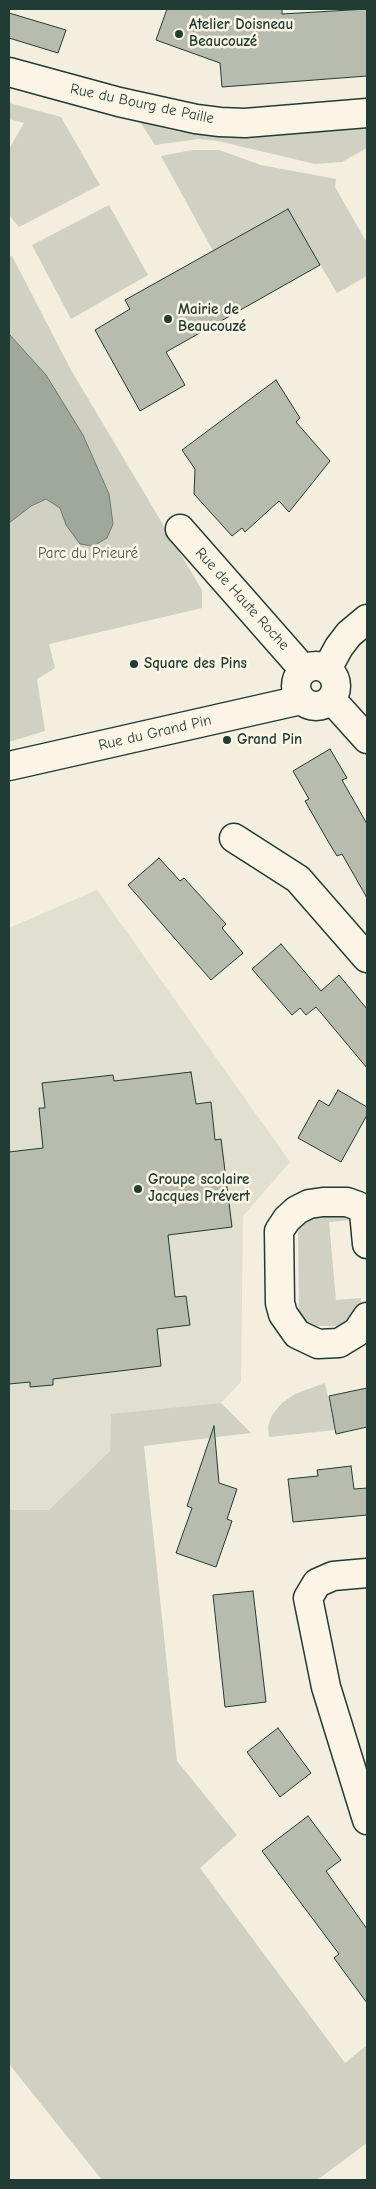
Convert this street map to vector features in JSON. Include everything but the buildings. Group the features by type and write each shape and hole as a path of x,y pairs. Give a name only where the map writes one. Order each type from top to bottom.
{"street":[{"name":"Rue du Bourg de Paille","path":"9,72 119,102 220,122 245,122 367,113"},
{"name":"Rue de Haute Roche","path":"180,529 316,670 334,676 336,686 331,699"},
{"path":"367,619 349,634 316,670 296,682 297,692 301,700 308,705 316,706 325,704 331,699 367,739"},
{"name":"Rue du Grand Pin","path":"9,766 301,700"},
{"path":"234,838 298,879 367,958"},
{"path":"367,1244 363,1203 336,1201 309,1204 297,1210 286,1220 279,1231 280,1303 283,1314 297,1334 318,1344 330,1344 347,1339 357,1332 367,1317"},
{"path":"367,1573 332,1576 317,1583 308,1598 326,1688 367,1820"}],"shaded area":[{"path":"9,334 46,375 83,435 109,494 113,524 107,538 93,546 80,544 66,525 60,508 46,499 31,506 9,523"},
{"name":"Groupe scolaire Jacques Prévert","path":"97,890 290,1162 243,1216 241,1382 221,1403 112,1415 110,1451 49,1510 9,1510 9,928"}],"green space":[{"path":"9,103 61,117 100,185 19,227 9,215 9,149 24,123 9,119"},
{"path":"140,122 179,132 249,136 367,126 367,148 342,162 315,164 218,141 198,139 155,145"},
{"path":"192,150 219,150 261,165 336,179 335,187 367,243 367,276 337,293 287,209 213,251 161,156"},
{"path":"109,205 148,275 71,319 32,245"},
{"name":"Parc du Prieuré","path":"12,256 71,370 202,590 202,608 49,644 55,668 37,679 45,731 9,742 9,257"},
{"path":"315,1212 349,1214 353,1220 329,1222 336,1300 361,1298 361,1306 349,1320 337,1326 317,1326 306,1321 299,1312 298,1224"},
{"path":"325,1383 335,1430 269,1437 268,1426 272,1415 282,1403 295,1394"},
{"path":"221,1403 251,1433 144,1446 177,1761 237,1835 200,1868 345,2063 367,2045 367,2143 317,2180 102,2180 9,2064 9,1510 49,1510 110,1451 111,1414"}],"place":[{"name":"Atelier Doisneau Beaucouzé","path":"179,34"},
{"name":"Mairie de Beaucouzé","path":"168,319"},
{"name":"Square des Pins","path":"134,664"},
{"name":"Grand Pin","path":"227,740"},
{"name":"Groupe scolaire Jacques Prévert","path":"138,1189"}]}
